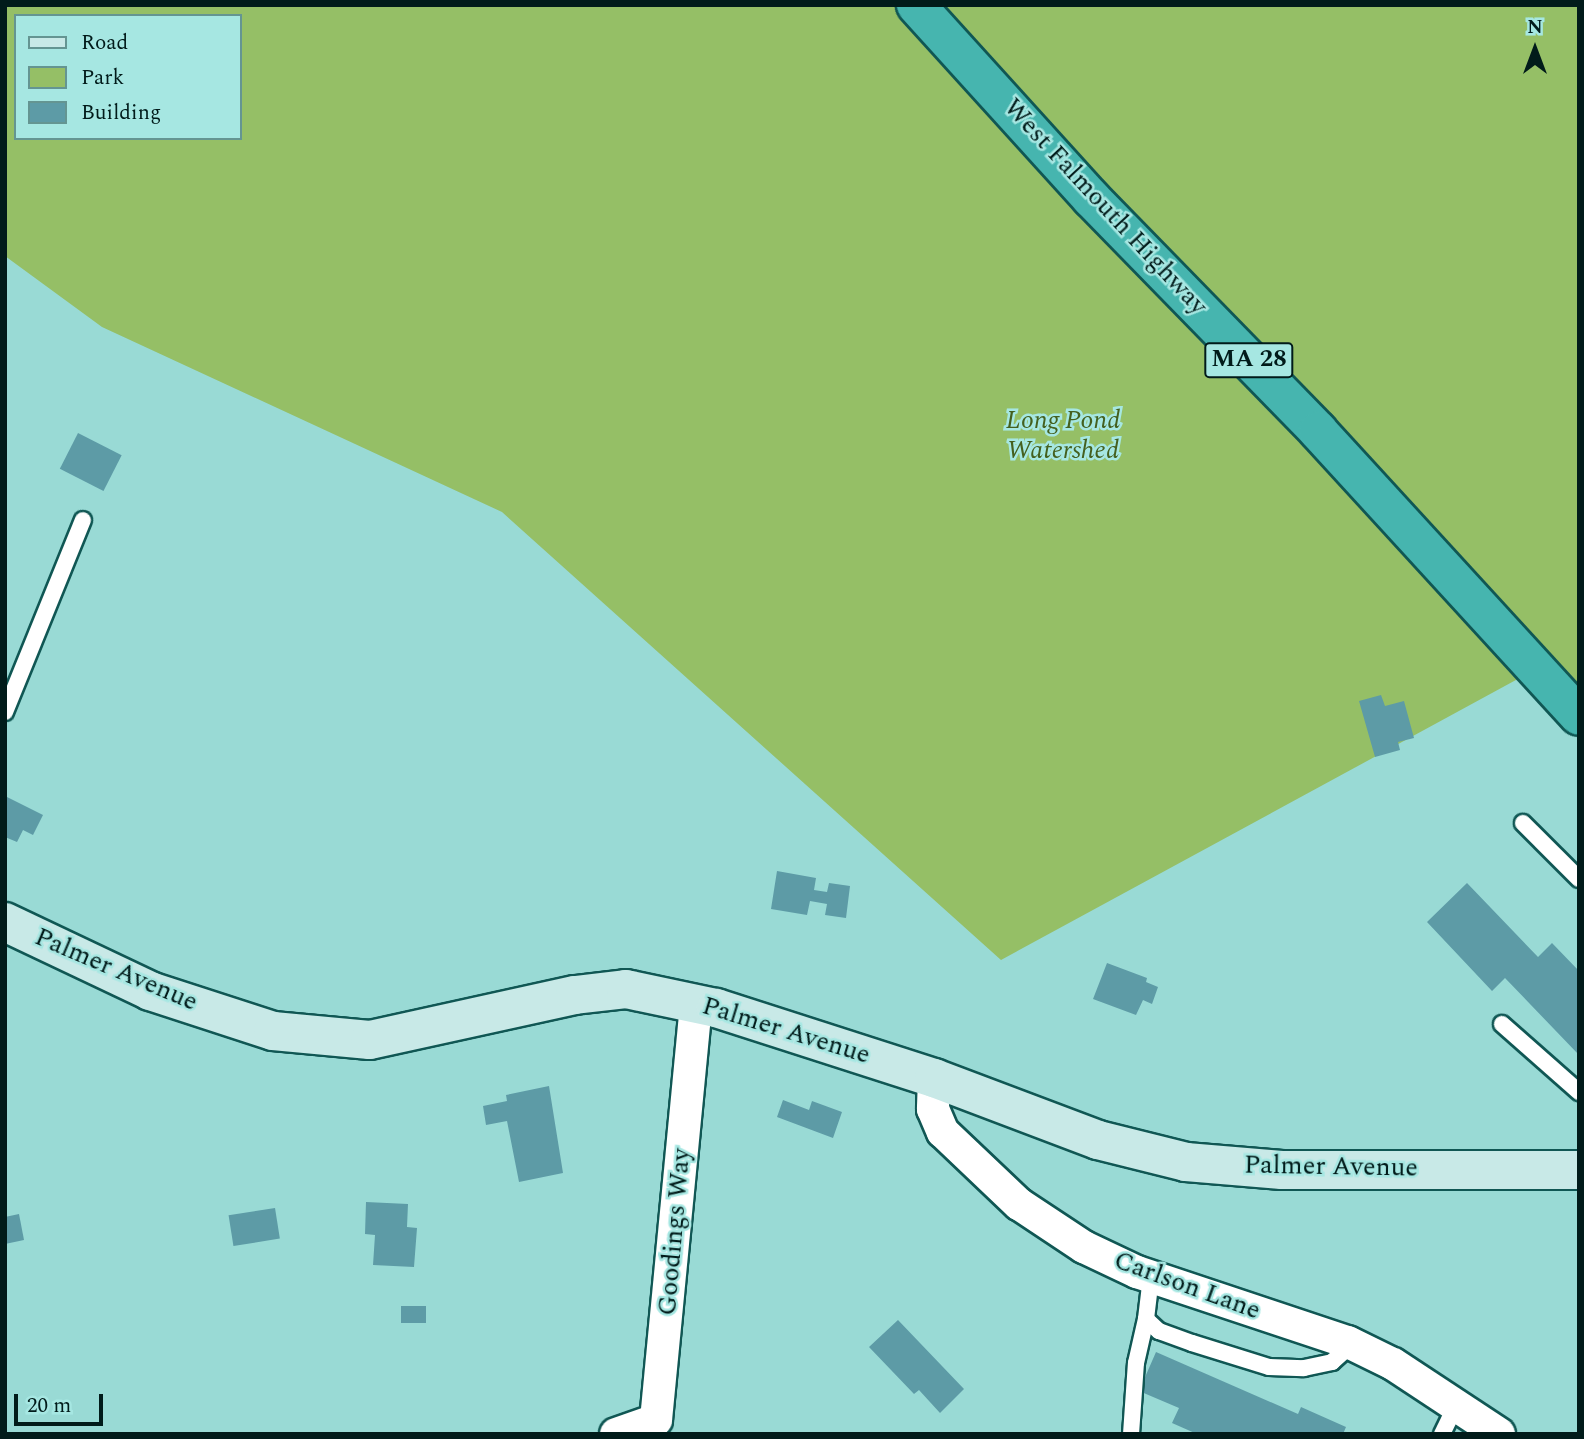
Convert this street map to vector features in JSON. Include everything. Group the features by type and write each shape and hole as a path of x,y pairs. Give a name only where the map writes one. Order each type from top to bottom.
{"highway":[{"name":"West Falmouth Highway","path":"916,5 1091,198 1318,430 1579,716"}],"main road":[{"name":"Palmer Avenue","path":"5,922 150,991 273,1031 370,1041 575,995 626,989 696,1003 934,1078 1098,1140 1186,1162 1282,1170 1579,1170"}],"street":[{"name":"Goodings Way","path":"616,1434 655,1427 696,1003"},
{"name":"Carlson Lane","path":"934,1078 933,1109 943,1132 1019,1204 1084,1247 1151,1277 1352,1345 1457,1403 1499,1434"}],"lane":[{"path":"5,712 83,520"},
{"path":"1523,823 1579,879"},
{"path":"1502,1024 1579,1092"},
{"path":"1130,1434 1136,1363 1146,1319 1151,1277"},
{"path":"1146,1319 1159,1331 1269,1367 1304,1368 1332,1362 1352,1345"},
{"path":"1441,1434 1457,1403"}],"green space":[{"name":"Long Pond Watershed","path":"5,5 1579,5 1579,712 1540,667 1001,960 502,512 102,327 5,256"}],"building":[{"path":"78,433 122,455 103,491 60,469"},
{"path":"1381,695 1385,706 1404,701 1414,738 1398,742 1400,750 1375,757 1359,701"},
{"path":"5,796 43,815 33,835 23,830 17,842 5,837"},
{"path":"777,871 816,878 814,890 827,892 829,883 850,886 846,918 825,915 827,904 810,901 807,915 771,909"},
{"path":"1467,883 1538,957 1552,943 1579,971 1579,1055 1505,978 1492,991 1427,922"},
{"path":"1107,963 1147,978 1146,982 1158,987 1152,1004 1143,1000 1136,1015 1093,999"},
{"path":"549,1086 563,1173 519,1182 507,1121 486,1125 483,1106 507,1101 506,1095"},
{"path":"783,1100 809,1110 812,1101 842,1112 833,1138 777,1117"},
{"path":"366,1202 408,1204 407,1227 417,1228 414,1267 373,1265 375,1235 365,1234"},
{"path":"275,1208 280,1239 233,1246 229,1215"},
{"path":"19,1214 24,1240 5,1244 5,1217"},
{"path":"401,1306 426,1306 426,1323 401,1323"},
{"path":"898,1320 964,1389 940,1413 919,1390 914,1394 869,1347"},
{"path":"1156,1352 1298,1414 1301,1407 1346,1427 1343,1434 1197,1434 1172,1423 1179,1408 1139,1391"}]}
